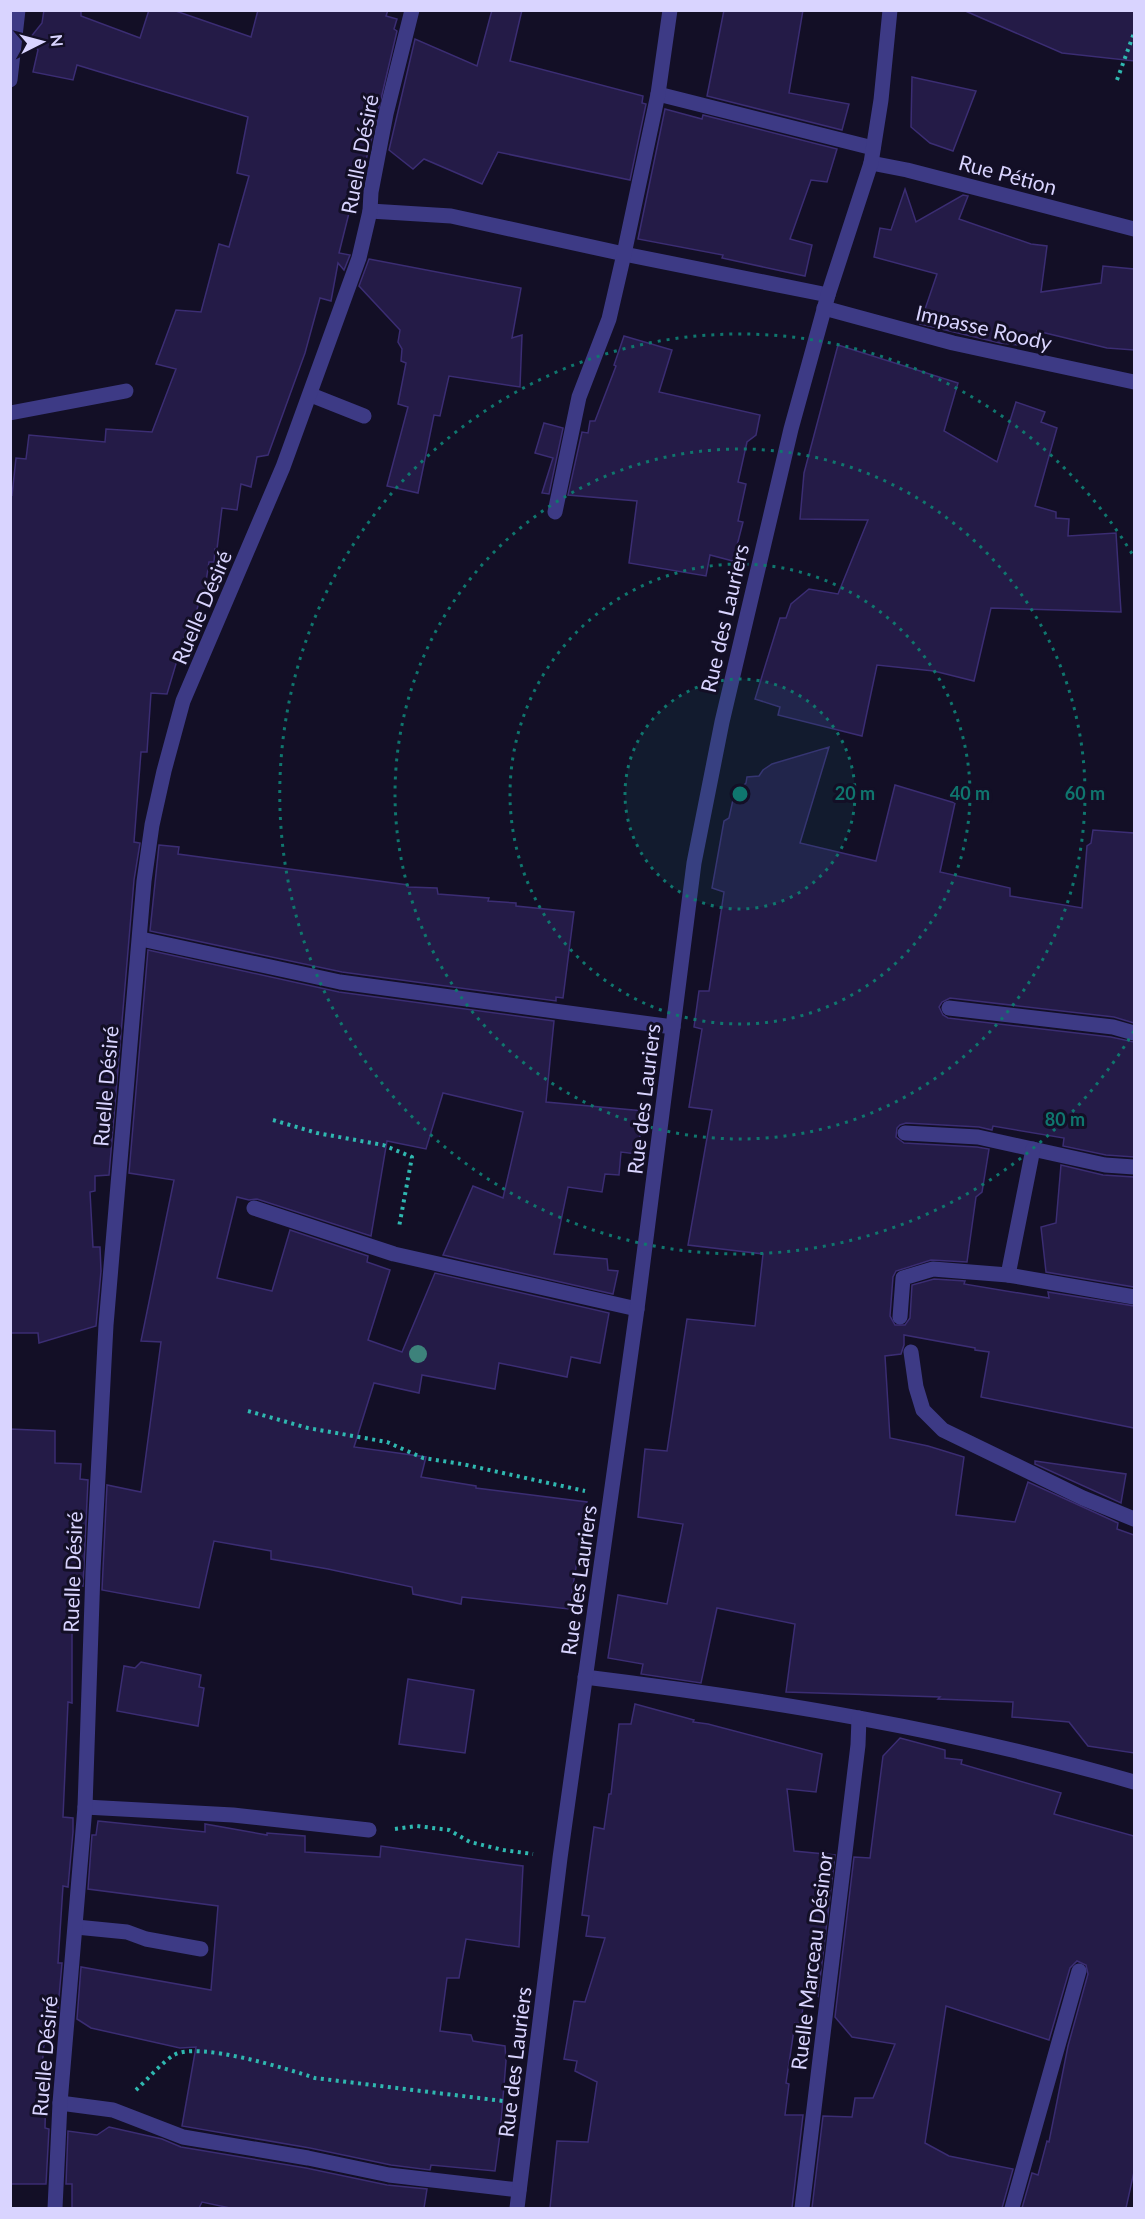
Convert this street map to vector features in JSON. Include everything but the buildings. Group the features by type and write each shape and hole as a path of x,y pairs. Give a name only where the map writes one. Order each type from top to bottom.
{"street":[{"path":"10,80 18,10"},
{"name":"Ruelle Désiré","path":"55,2208 60,2103 85,1807 92,1583 101,1408 122,1125 141,939 144,881 152,825 183,701 284,467 359,258 370,211 371,192 386,114 412,10"},
{"path":"555,512 579,397 609,319 624,254 658,93 670,10"},
{"name":"Rue des Lauriers","path":"517,2208 560,1858 638,1309 694,863 722,722 783,462 826,302 872,156 881,100 890,10"},
{"name":"Rue Pétion","path":"658,93 872,156 919,173 1134,229"},
{"name":"Impasse Roody","path":"370,211 451,216 624,254 826,302 953,344 1134,382"},
{"path":"10,413 126,392"},
{"path":"311,394 364,416"},
{"path":"141,939 340,982 673,1027"},
{"path":"949,1008 1113,1027 1134,1033"},
{"path":"905,1133 978,1137 1105,1165 1134,1167"},
{"path":"1008,1275 1033,1149"},
{"path":"254,1208 394,1254 638,1309"},
{"path":"900,1317 903,1278 933,1269 1008,1275 1134,1297"},
{"path":"911,1352 922,1410 943,1430 1083,1498 1134,1519"},
{"path":"585,1677 804,1707 898,1724 1055,1759 1134,1782"},
{"name":"Ruelle Marceau Désinor","path":"802,2208 858,1745 859,1718"},
{"path":"85,1807 233,1815 369,1830"},
{"path":"76,1927 127,1932 146,1939 201,1949"},
{"path":"1012,2208 1079,1971"},
{"path":"60,2103 113,2110 183,2137 308,2158 389,2175 519,2190"}],"path":[{"path":"1117,80 1134,33"},
{"path":"273,1120 317,1133 383,1145 412,1157 394,1254"},
{"path":"248,1411 308,1428 387,1442 423,1458 462,1464 611,1497"},
{"path":"369,1830 380,1831 417,1826 449,1830 470,1842 503,1850 560,1858"},
{"path":"113,2110 175,2054 195,2050 219,2053 315,2078 530,2104"}]}
